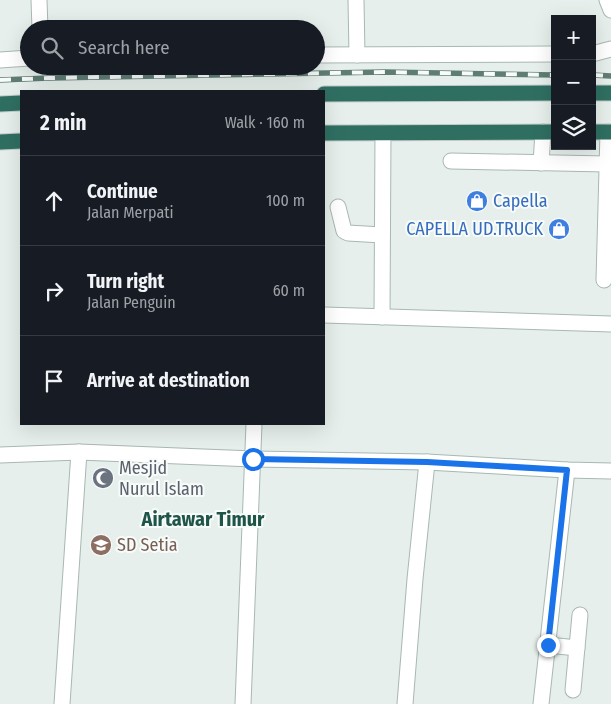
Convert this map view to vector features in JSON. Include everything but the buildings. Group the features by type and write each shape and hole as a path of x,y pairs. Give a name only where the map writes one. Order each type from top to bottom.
{"highway":[{"path":"325,94 551,93"},
{"path":"596,93 611,93"},
{"path":"0,104 20,103"},
{"path":"325,133 549,132"},
{"path":"596,132 610,132"},
{"path":"0,142 20,141"}],"street":[{"path":"39,0 40,20"},
{"path":"356,0 357,55"},
{"path":"607,0 611,10"},
{"path":"596,53 611,49"},
{"path":"325,55 551,54"},
{"path":"0,60 20,59"},
{"path":"382,317 383,132"},
{"path":"542,163 549,132"},
{"path":"604,280 607,164 610,132"},
{"path":"452,161 607,164"},
{"path":"338,207 344,231 348,233 382,235"},
{"path":"325,315 611,324"},
{"path":"243,704 254,425"},
{"path":"62,704 79,452"},
{"path":"0,455 79,452 253,459 427,462 611,471"},
{"path":"405,704 427,462"},
{"path":"541,704 567,470"},
{"path":"573,690 580,615"},
{"path":"548,645 577,648"}],"railway":[{"path":"325,73 385,72 551,75"},
{"path":"0,80 217,75"},
{"path":"596,75 611,76"}],"place":[{"name":"Capella","path":"477,201"},
{"name":"CAPELLA UD.TRUCK","path":"559,229"},
{"name":"Mesjid Nurul Islam","path":"103,478"},
{"name":"SD Setia","path":"101,545"}],"district":[{"name":"Airtawar Timur","path":"203,519"}],"route":[{"path":"253,459 427,462 567,470 548,645"}]}
